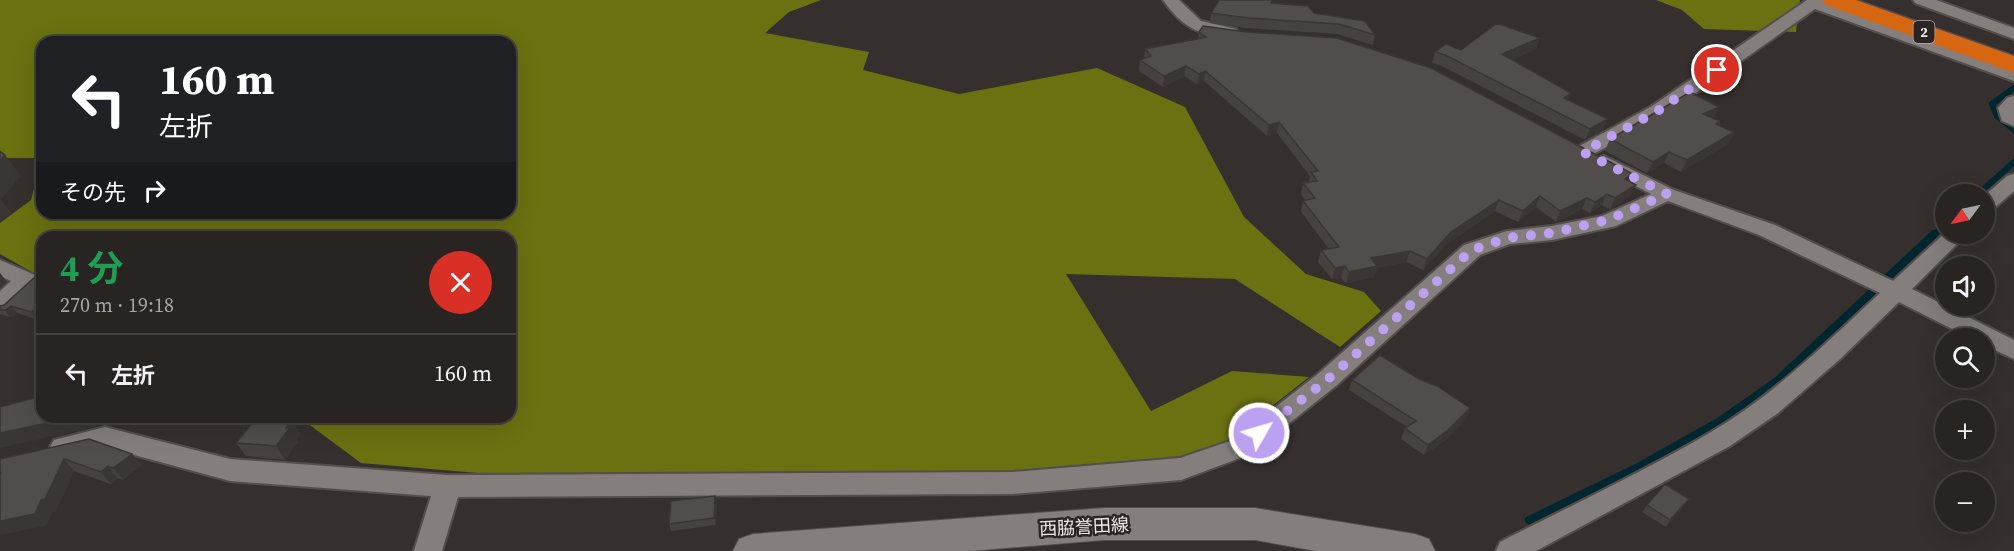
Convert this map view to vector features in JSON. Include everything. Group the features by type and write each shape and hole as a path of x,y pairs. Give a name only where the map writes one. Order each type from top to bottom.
{"highway":[{"name":"2","path":"1892,0 2014,44"},
{"name":"2","path":"1822,1 2014,65"}],"main road":[{"name":"西脇誉田線","path":"753,551 1104,524 1255,524 1415,551"}],"street":[{"path":"1171,0 1179,14 1198,28 1246,34"},
{"path":"1921,0 2014,34"},
{"path":"1583,152 1659,110 1822,1 2014,76"},
{"path":"2014,102 2007,108 2009,117 2014,120"},
{"path":"1563,140 1667,194 1767,230 2014,350"},
{"path":"1995,197 2014,180"},
{"path":"35,453 105,438 231,470 448,486 1012,483 1181,469 1242,447 1328,379 1472,250 1507,238 1552,233 1608,220 1667,194"},
{"path":"1510,551 1721,439 1770,406 1830,354 1945,244"},
{"path":"0,267 27,280 0,304"},
{"path":"428,551 448,486"}],"green space":[{"path":"0,0 821,0 789,12 765,33 869,52 863,70 959,94 1097,68 1185,107 1244,217 1306,274 1364,292 1381,311 1340,347 1235,279 1066,274 1151,411 1232,371 1309,377 1209,456 1121,476 561,480 361,463 307,423 516,423 516,231 36,231 36,275 0,254 0,223 31,200 36,182 36,219 516,219 516,36 36,36 36,158 0,158"},
{"path":"1656,0 1800,0 1796,32 1704,29 1682,10"}],"building":[{"path":"1219,0 1272,0 1271,3 1308,6 1314,13 1365,21 1375,35 1339,24 1248,18 1211,13"},
{"path":"1496,24 1540,38 1502,54 1571,93 1564,98 1608,119 1590,129 1435,52 1446,44 1461,50"},
{"path":"1203,26 1247,32 1337,38 1431,68 1633,174 1625,179 1636,185 1615,198 1607,194 1595,202 1587,198 1560,211 1540,196 1523,211 1499,200 1451,232 1427,259 1410,251 1371,258 1377,266 1349,272 1345,266 1335,268 1321,250 1339,247 1303,201 1315,198 1303,183 1317,181 1311,172 1318,171 1279,122 1269,125 1205,71 1199,74 1186,66 1164,76 1140,60 1151,56 1145,49 1206,37 1199,32"},
{"path":"1690,92 1719,107 1703,114 1720,121 1716,124 1734,132 1687,160 1669,152 1653,162 1610,139"},
{"path":"0,151 5,155 0,161"},
{"path":"36,276 36,309 31,312 11,306 5,310 0,309 0,306"},
{"path":"1380,355 1419,379 1437,386 1470,408 1448,430 1428,445 1405,428 1416,421 1352,380"},
{"path":"36,398 36,423 48,423 0,433 0,407"},
{"path":"252,423 290,423 286,428 290,428 276,446 236,443"},
{"path":"89,439 132,454 113,468 108,466 101,472 64,459 45,499 41,500 35,514 0,521 0,459"},
{"path":"1665,484 1689,499 1670,520 1647,505"},
{"path":"715,496 714,518 669,524 671,501"}],"waterway":[{"path":"2014,88 1992,104 1997,116 2014,130"},
{"path":"1989,184 2014,162"},
{"path":"1529,520 1640,466 1720,421 1777,381 1934,234"}],"route":[{"path":"1259,433 1328,379 1472,250 1507,238 1552,233 1608,220 1667,194 1583,152 1659,110 1717,70"}]}
